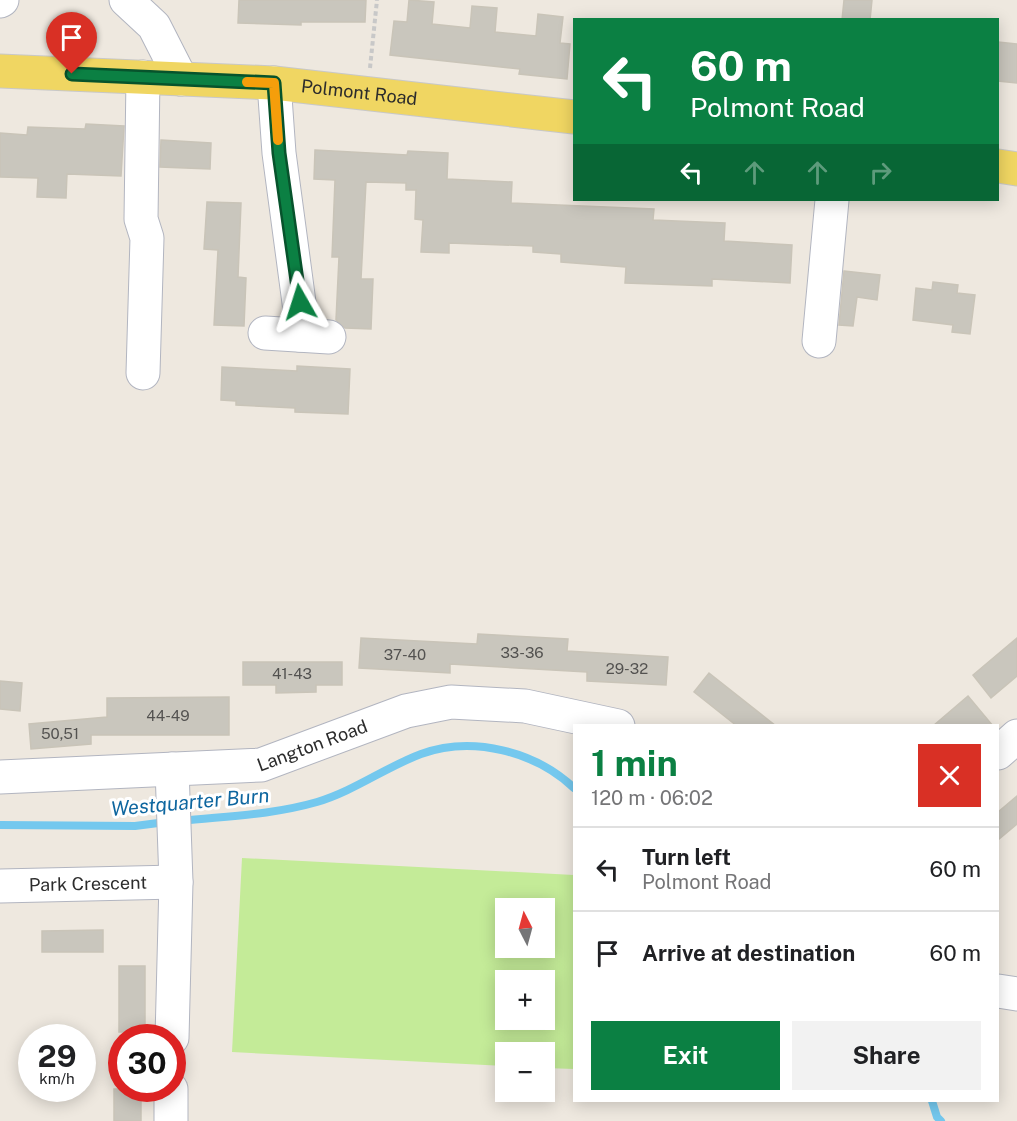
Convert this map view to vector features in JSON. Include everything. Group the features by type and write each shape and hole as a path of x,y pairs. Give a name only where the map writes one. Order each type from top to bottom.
{"main road":[{"name":"Polmont Road","path":"0,71 274,83 573,117"},
{"path":"999,166 1017,169"}],"street":[{"path":"126,0 154,26 181,79"},
{"path":"143,373 147,238 141,219 144,77"},
{"path":"265,333 315,336 302,325 279,153 274,83"},
{"path":"819,342 832,201"},
{"name":"Langton Road","path":"0,777 261,765 406,711 451,702 525,705 609,724"},
{"path":"999,752 1017,736"},
{"path":"172,769 176,882 172,1024"},
{"name":"Park Crescent","path":"0,886 176,882"},
{"path":"999,991 1017,994"},
{"path":"171,1102 171,1121"}],"path":[{"path":"367,93 377,0"}],"green space":[{"path":"242,858 573,875 573,1069 555,1068 555,1042 495,1042 495,1065 232,1052"}],"building":[{"path":"239,0 366,0 365,22 301,22 301,25 238,23"},
{"path":"409,0 434,2 432,24 470,28 472,6 497,8 495,32 536,36 538,14 563,17 560,43 570,44 567,79 519,74 520,69 390,55 394,21 407,22"},
{"path":"844,0 872,0 870,18 842,18"},
{"path":"999,42 1017,44 1017,83 999,81"},
{"path":"86,124 124,126 121,176 67,174 66,198 37,197 38,178 0,177 0,133 27,135 28,127 85,129"},
{"path":"161,140 211,143 210,169 160,167"},
{"path":"315,150 407,155 408,151 448,153 447,179 512,182 511,203 654,209 653,220 725,223 724,241 792,245 790,283 712,279 712,286 625,283 626,267 561,262 561,254 533,252 533,246 449,243 449,253 421,252 423,220 415,219 416,190 406,190 406,183 366,182 361,279 373,279 371,329 345,328 336,320 339,257 332,257 335,180 314,179"},
{"path":"207,202 241,203 238,277 246,278 244,326 214,325 218,250 204,249"},
{"path":"844,271 880,275 877,300 857,297 853,326 839,325"},
{"path":"933,282 958,285 957,293 975,295 970,334 952,332 953,325 913,320 916,288 932,290"},
{"path":"297,366 350,369 348,414 295,412 295,408 236,405 236,401 221,400 222,367 297,371"},
{"path":"478,634 568,639 567,651 668,657 666,685 587,681 587,672 450,664 450,673 359,668 361,638 477,644"},
{"path":"1017,638 1017,676 991,698 973,675"},
{"path":"243,662 342,662 342,685 316,685 316,692 276,693 276,685 243,685"},
{"path":"709,673 773,724 734,724 694,692"},
{"path":"0,681 22,683 20,711 0,709"},
{"path":"968,696 991,724 935,724"},
{"path":"229,697 229,735 91,735 91,744 31,749 29,724 107,717 107,698"},
{"path":"1017,796 1017,824 999,839 999,811"},
{"path":"103,930 103,952 42,952 42,931"},
{"path":"119,966 145,966 145,1024 119,1024"},
{"path":"114,1102 141,1102 141,1121 114,1121"}],"waterway":[{"name":"Westquarter Burn","path":"181,821 266,812 317,802 344,792 421,754 462,746 503,750 523,756 559,775 573,787"},
{"name":"Westquarter Burn","path":"0,825 135,826 166,822"},
{"name":"Westquarter Burn","path":"932,1102 937,1117 941,1121"}],"slow traffic":[{"path":"247,82 274,83 278,140"}],"route":[{"path":"72,74 274,83 279,153 300,302"}]}
